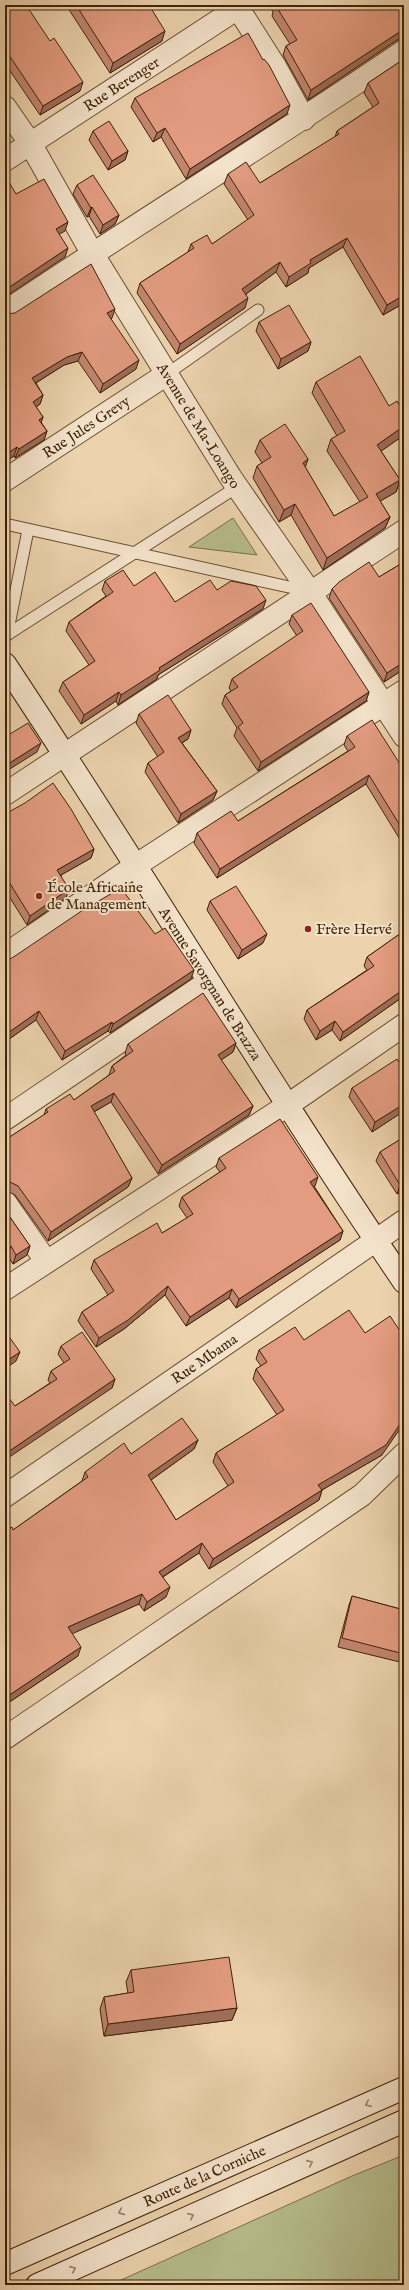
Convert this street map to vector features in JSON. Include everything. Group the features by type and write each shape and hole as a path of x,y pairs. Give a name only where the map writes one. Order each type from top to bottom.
{"street":[{"path":"237,6 276,68 304,119"},
{"name":"Rue Berenger","path":"5,160 237,6"},
{"path":"5,312 92,253 304,119 404,50"},
{"name":"Avenue de Ma-Loango","path":"5,107 30,143 92,253 237,487 310,592 404,736"},
{"name":"Rue Jules Grevy","path":"5,480 167,374"},
{"path":"5,794 64,753 404,531"},
{"name":"Avenue Savorgnan de Brazza","path":"5,664 64,753 208,982 404,1282"},
{"path":"5,955 135,866 404,691"},
{"path":"5,1119 208,982"},
{"path":"5,1289 288,1105 404,1025"},
{"path":"5,1202 46,1262"},
{"name":"Rue Mbama","path":"5,1496 404,1221"},
{"path":"5,1738 362,1495 404,1454"},
{"name":"Route de la Corniche","path":"5,2264 404,2088"},
{"name":"Route de la Corniche","path":"37,2285 404,2121"}],"lane":[{"path":"167,374 258,310"},
{"path":"6,636 237,487"},
{"path":"5,524 310,592"},
{"path":"6,636 28,530"}],"green space":[{"path":"233,518 257,555 189,547"},
{"path":"404,2155 404,2285 110,2285 352,2176"}],"building":[{"path":"5,5 26,5 50,41 54,38 83,82 43,106 9,55 5,58"},
{"path":"76,5 149,5 165,31 113,63"},
{"path":"404,5 404,30 311,90 286,46 297,40 276,6"},
{"path":"248,33 263,60 264,59 269,65 290,105 190,169 165,128 157,133 135,98"},
{"path":"404,59 404,295 387,305 347,238 310,260 311,263 289,277 280,262 242,289 248,298 180,344 140,283 194,248 191,244 207,235 212,244 254,215 228,174 246,162 260,183 339,134 337,131 379,103 368,83"},
{"path":"109,121 128,151 112,161 93,131"},
{"path":"5,175 16,194 44,179 68,222 56,229 68,248 5,290"},
{"path":"93,175 119,215 103,225 77,185"},
{"path":"91,264 115,309 107,313 139,360 103,384 82,352 67,357 32,378 43,395 33,402 43,417 39,420 47,431 19,449 17,447 5,455 5,314 15,313"},
{"path":"289,305 311,342 281,359 259,322"},
{"path":"360,356 389,406 397,401 404,414 404,426 377,445 400,480 376,494 390,517 327,558 295,504 284,510 257,466 271,457 260,440 285,424 308,459 303,463 334,516 368,497 331,439 345,431 316,382"},
{"path":"369,562 379,577 404,562 404,662 387,673 332,589 339,582"},
{"path":"123,570 134,586 155,572 175,602 210,580 217,590 231,581 256,586 266,600 159,668 160,670 121,695 119,692 84,715 63,682 95,661 69,622 113,592 105,581"},
{"path":"311,603 369,692 261,762 238,727 243,723 225,695 238,687 232,679 303,631 292,615"},
{"path":"168,695 191,730 178,738 217,791 181,814 148,763 164,752 139,714"},
{"path":"372,720 400,764 404,764 404,832 369,775 220,869 197,833 231,811 238,821 355,747 347,736"},
{"path":"28,723 41,743 5,766 5,737"},
{"path":"53,783 71,809 94,849 57,870 69,889 30,916 5,877 5,814 25,803"},
{"path":"236,886 267,934 242,950 210,901"},
{"path":"121,888 155,934 165,928 194,970 113,1024 112,1022 65,1051 39,1011 5,1035 5,962 83,910"},
{"path":"404,931 404,989 343,1032 335,1021 320,1031 307,1010 374,966 367,957"},
{"path":"203,993 236,1043 218,1055 253,1106 162,1165 114,1093 91,1106 132,1178 51,1232 18,1186 5,1181 5,1140 48,1112 46,1109 70,1094 74,1100 115,1071 112,1066 133,1051 128,1044"},
{"path":"397,1059 404,1070 404,1104 375,1122 352,1088"},
{"path":"280,1119 318,1177 310,1182 343,1231 239,1299 232,1289 190,1317 168,1286 128,1320 99,1338 82,1312 114,1291 94,1260 157,1223 162,1233 193,1214 182,1197 226,1168 219,1158"},
{"path":"404,1137 404,1182 400,1185 380,1152"},
{"path":"5,1210 30,1246 16,1255 11,1246 5,1250"},
{"path":"349,1310 365,1333 390,1316 404,1337 404,1418 386,1445 318,1485 322,1490 213,1559 202,1543 159,1572 170,1587 147,1602 142,1594 68,1627 81,1647 5,1698 5,1531 12,1527 13,1530 88,1477 85,1472 124,1443 131,1454 182,1418 198,1440 148,1475 176,1520 234,1482 216,1453 284,1410 256,1369 267,1362 259,1350 295,1327 304,1340"},
{"path":"5,1331 20,1352 5,1362"},
{"path":"82,1332 115,1379 5,1454 5,1393 15,1406 57,1379 51,1371 70,1359 61,1346"},
{"path":"352,1596 404,1610 404,1654 342,1638"},
{"path":"229,1957 237,2008 108,2024 104,1997 134,1992 131,1970"}],"place":[{"name":"École Africaine de Management","path":"39,896"},
{"name":"Frère Hervé","path":"308,929"}]}
